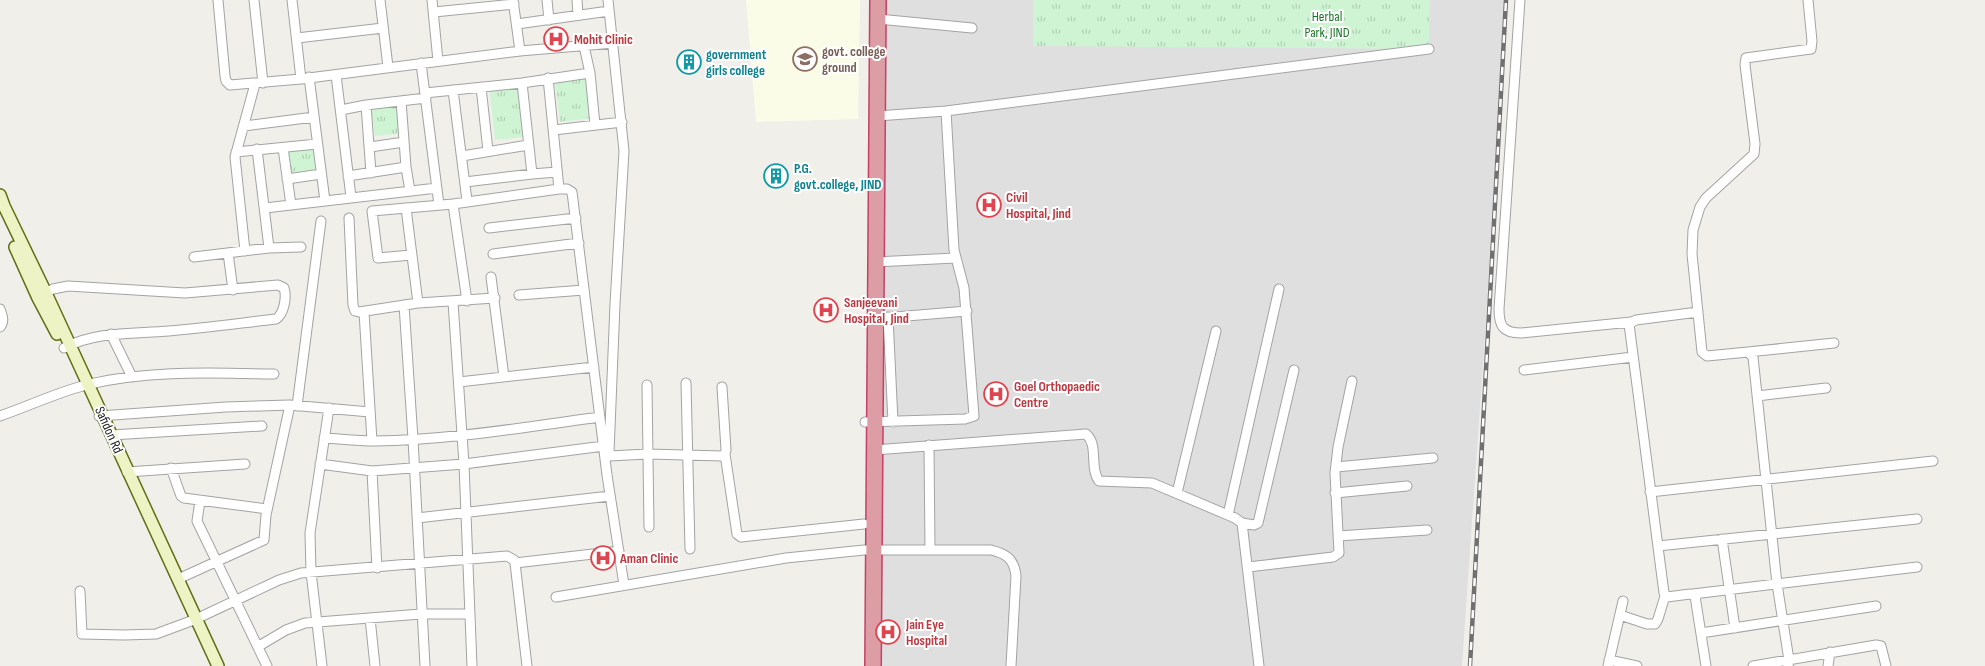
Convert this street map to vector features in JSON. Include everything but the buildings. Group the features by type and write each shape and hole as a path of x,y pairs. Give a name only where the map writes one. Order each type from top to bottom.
{"highway":[{"path":"868,0 869,422 864,524 869,550 873,666"},
{"path":"863,666 874,450 869,422 881,318 875,262 878,0"}],"main road":[{"name":"Safidon Rd","path":"0,195 1,209 100,416 212,666"},
{"name":"Safidon Rd","path":"100,416 111,435 178,579 193,620 218,666"}],"street":[{"path":"218,0 226,81 230,84 336,75 520,51 614,43"},
{"path":"245,251 236,152 259,83 254,0"},
{"path":"292,0 297,38 314,117 325,201"},
{"path":"380,0 388,67"},
{"path":"432,0 438,61"},
{"path":"547,0 549,20"},
{"path":"577,0 578,15"},
{"path":"607,475 615,304 624,170 622,122 608,0"},
{"path":"1520,0 1498,309 1501,327 1506,332 1521,333 1631,322 1698,312"},
{"path":"1808,0 1811,49 1749,56 1745,61 1755,144 1754,154 1712,190 1700,207 1691,241 1702,352 1704,355 1711,356 1834,343"},
{"path":"434,12 473,4 513,2 520,51"},
{"path":"517,24 609,11"},
{"path":"878,19 972,28"},
{"path":"297,38 383,28"},
{"path":"584,46 590,73 595,125"},
{"path":"877,116 946,112 1429,49"},
{"path":"421,63 439,205"},
{"path":"341,110 401,101 453,90 522,83 590,73"},
{"path":"336,75 351,197"},
{"path":"548,78 559,190"},
{"path":"522,83 532,174"},
{"path":"481,86 488,151"},
{"path":"453,90 467,201"},
{"path":"401,101 406,168 410,191"},
{"path":"366,105 371,173"},
{"path":"869,422 964,419 974,416 967,311 963,282 955,258 946,112"},
{"path":"244,126 314,117"},
{"path":"554,130 622,122"},
{"path":"370,147 404,142"},
{"path":"236,152 317,144"},
{"path":"462,156 528,145"},
{"path":"283,148 290,205"},
{"path":"257,149 269,248"},
{"path":"348,176 406,168"},
{"path":"465,182 557,172"},
{"path":"287,179 321,174"},
{"path":"265,208 437,188"},
{"path":"411,255 378,258 372,211 453,204 567,189 572,192 607,475 624,585"},
{"path":"453,204 467,300"},
{"path":"406,208 418,303"},
{"path":"349,218 353,305 355,310 364,312 418,303 495,298"},
{"path":"489,228 576,218"},
{"path":"178,579 264,540 267,509 294,406 321,221"},
{"path":"493,254 579,243"},
{"path":"194,257 269,248 301,247"},
{"path":"228,253 233,290"},
{"path":"875,262 955,258"},
{"path":"491,277 504,376"},
{"path":"42,295 68,286 174,292 281,286 284,288 286,296 279,318 169,331 111,334 67,347"},
{"path":"520,295 584,290"},
{"path":"1228,515 1279,290"},
{"path":"453,302 464,464 472,666"},
{"path":"404,306 425,666"},
{"path":"0,309 3,317 3,323 0,327"},
{"path":"893,422 881,318 967,311"},
{"path":"364,312 372,441"},
{"path":"1620,615 1647,624 1655,624 1665,596 1632,357 1628,324 1631,322"},
{"path":"1177,493 1216,331"},
{"path":"111,334 132,377"},
{"path":"1748,352 1753,358 1777,584 1784,621 1788,663"},
{"path":"1524,370 1632,357"},
{"path":"459,382 594,367"},
{"path":"874,450 1082,433 1090,438 1095,475 1099,481 1146,481 1228,515 1242,523 1254,525 1258,523 1294,370"},
{"path":"0,416 85,385 132,377 189,373 274,374"},
{"path":"1248,567 1337,556 1339,553 1336,467 1352,381"},
{"path":"686,383 690,549"},
{"path":"647,385 649,527"},
{"path":"722,387 725,454 737,534 741,537 864,524"},
{"path":"1757,396 1826,388"},
{"path":"100,416 226,407 294,406 370,412"},
{"path":"322,666 311,572 310,532 330,408"},
{"path":"324,438 372,441 413,439 462,435 600,417"},
{"path":"111,435 262,426"},
{"path":"320,464 372,471 464,464 604,446"},
{"path":"929,446 930,550"},
{"path":"609,456 648,454 718,456 725,454"},
{"path":"1336,467 1433,458"},
{"path":"1650,492 1933,461"},
{"path":"127,472 245,464"},
{"path":"171,468 181,496 184,498 267,509"},
{"path":"372,471 377,568"},
{"path":"1336,493 1407,486"},
{"path":"417,518 610,496"},
{"path":"200,501 197,521 267,666"},
{"path":"1658,546 1917,519"},
{"path":"1242,523 1259,666"},
{"path":"1338,536 1428,530"},
{"path":"1722,539 1735,628"},
{"path":"556,597 786,558 869,550 991,550 1009,557 1015,566 1011,666"},
{"path":"515,564 619,551"},
{"path":"80,591 82,634 156,634 193,620 279,580 311,572 507,556 514,560 515,564 527,666"},
{"path":"1665,596 1917,567"},
{"path":"1693,594 1696,600 1702,633 1706,666"},
{"path":"1623,601 1608,663 1637,666"},
{"path":"1702,633 1876,606"},
{"path":"259,646 296,625 422,614 469,614"},
{"path":"370,618 375,666"},
{"path":"1753,666 1788,663 1830,652 1871,645 1880,646 1886,666"},
{"path":"1828,666 1830,652"}],"shaded area":[{"name":"govt. college ground","path":"746,0 860,0 858,119 756,122"},
{"path":"876,0 1504,0 1486,321 1462,666 872,666"}],"green space":[{"name":"Herbal Park, JIND","path":"1033,0 1430,0 1429,49 1033,46"},
{"path":"587,70 593,118 560,122 554,74"},
{"path":"520,81 526,137 495,140 489,85"},
{"path":"398,102 402,133 375,136 371,106"},
{"path":"313,143 316,169 288,173 285,146"}],"railway":[{"path":"1470,666 1506,0"}],"place":[{"name":"Mohit Clinic","path":"556,39"},
{"name":"govt. college ground","path":"805,59"},
{"name":"government girls college","path":"689,62"},
{"name":"P.G. govt.college, JIND","path":"776,176"},
{"name":"Civil Hospital, Jind","path":"989,205"},
{"name":"Sanjeevani Hospital, Jind","path":"826,310"},
{"name":"Goel Orthopaedic Centre","path":"996,394"},
{"name":"Aman Clinic","path":"603,558"},
{"name":"Jain Eye Hospital","path":"888,632"}]}
